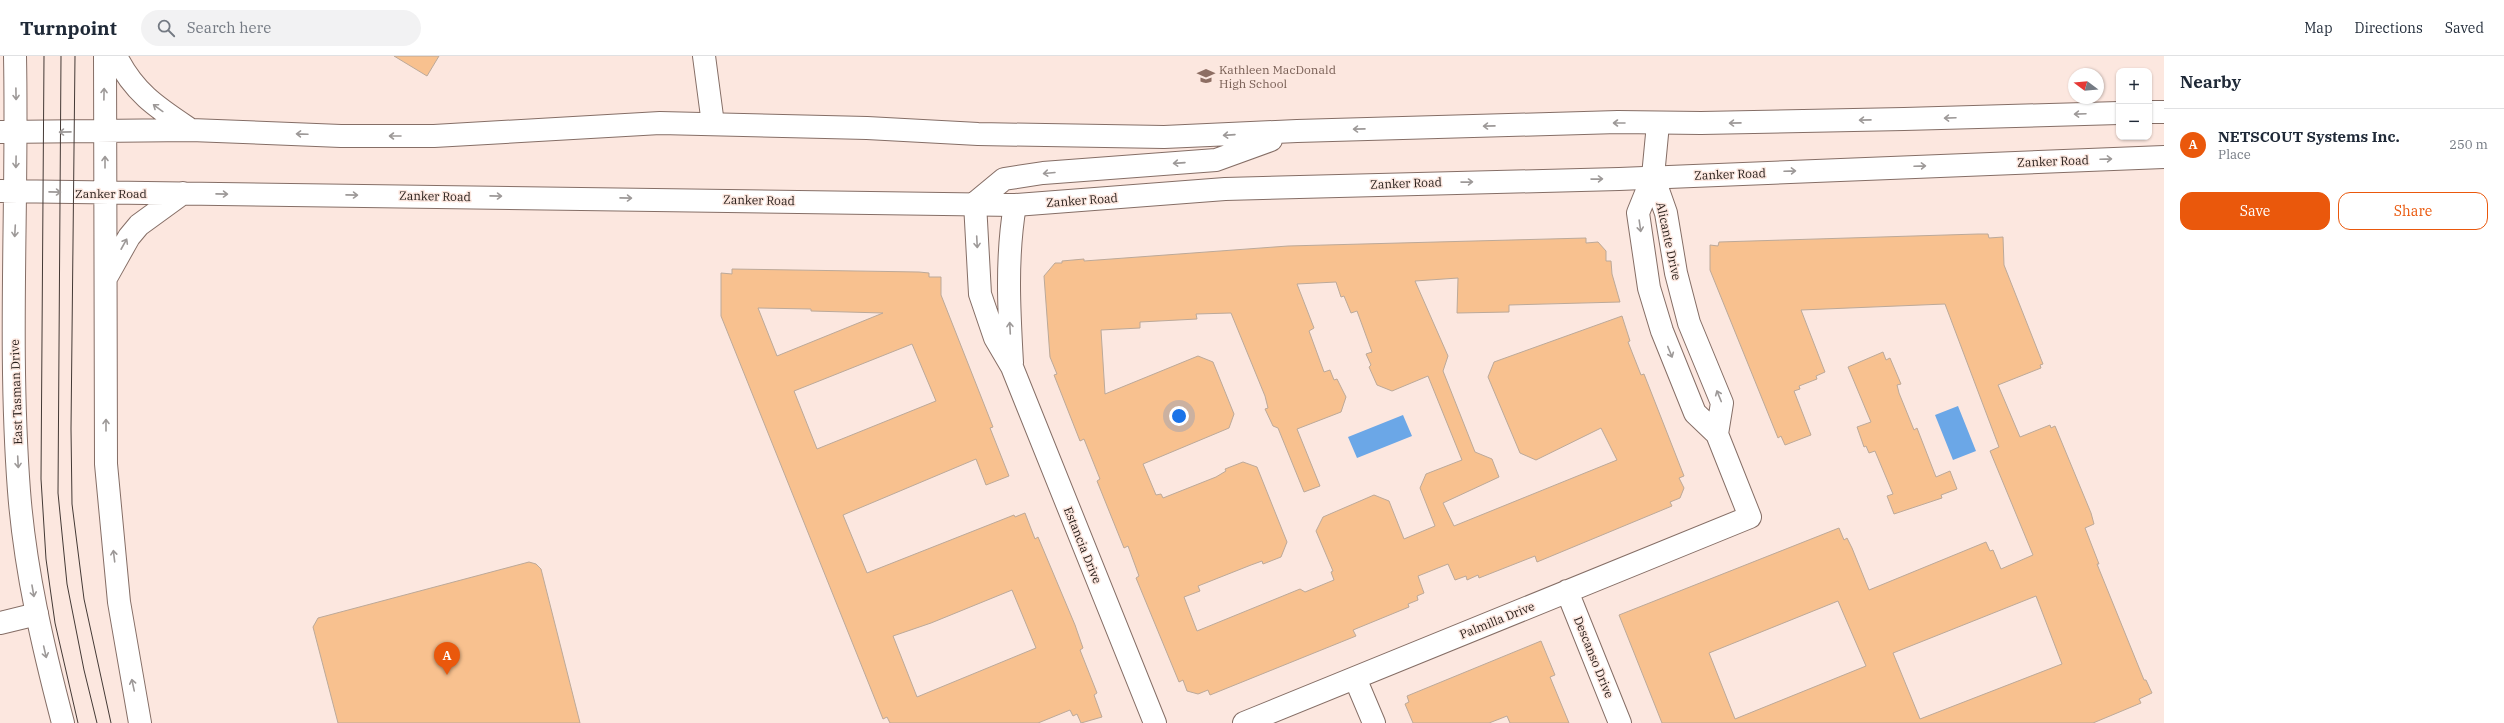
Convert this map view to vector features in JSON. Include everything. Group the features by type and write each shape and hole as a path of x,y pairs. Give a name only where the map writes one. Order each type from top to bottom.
{"main road":[{"name":"East Tasman Drive","path":"15,56 8,132 7,256 19,491 25,548 37,614 63,723"},
{"path":"105,56 106,464 112,542 129,668 140,723"},
{"path":"116,56 122,69 142,96 190,130"},
{"path":"704,56 713,124"},
{"path":"2152,112 2164,112"},
{"path":"8,132 190,130 341,136 434,136 660,123 1107,137 1214,136 1297,130 1618,122 1658,124 2116,113"},
{"path":"1653,176 1658,124"},
{"path":"974,203 1004,179 1043,173 1216,160 1297,130"},
{"name":"Zanker Road","path":"8,191 974,203 1015,205 1225,189 1653,176 2164,157"},
{"name":"Alicante Drive","path":"1653,176 1666,213 1676,273 1689,323 1722,403 1718,434"},
{"name":"Alicante Drive","path":"1653,176 1638,213 1649,288 1662,331 1695,413 1718,434 1750,517"},
{"path":"106,278 134,231 152,214 183,193"},
{"name":"Estancia Drive","path":"974,203 980,294 995,338 1012,366 1154,723"},
{"name":"Estancia Drive","path":"1012,366 1008,299 1010,234 1015,205"},
{"name":"Palmilla Drive","path":"1244,723 1750,517"},
{"name":"Descanso Drive","path":"1567,591 1620,723"},
{"path":"0,623 37,614"},
{"path":"1355,678 1374,723"}],"water":[{"path":"1958,406 1976,451 1953,460 1935,415"},
{"path":"1403,415 1412,436 1357,458 1348,437"}],"building":[{"path":"394,56 439,56 427,76"},
{"path":"1978,234 1988,234 1989,238 2003,237 2004,265 2043,364 2040,365 2041,368 1998,385 2020,437 2050,425 2051,428 2055,426 2091,513 2094,524 2085,528 2099,564 2097,564 2144,680 2146,680 2152,693 2139,699 2141,703 2093,723 1662,723 1619,615 1839,528 1844,540 1847,538 1852,548 1869,590 1986,542 1990,551 1993,550 2001,569 2033,555 1990,451 1999,447 1945,304 1801,310 1825,372 1816,376 1817,379 1799,386 1800,389 1794,391 1811,435 1785,445 1781,436 1778,438 1710,270 1710,245 1718,246 1719,242","holes":["2036,596 2062,664 1920,719 1893,653","1838,601 1866,666 1735,719 1709,653"]},
{"path":"1586,238 1586,243 1598,242 1606,251 1606,261 1611,261 1612,274 1620,302 1509,305 1509,312 1457,313 1458,278 1415,281 1448,356 1443,371 1475,452 1492,459 1499,477 1443,503 1454,526 1617,460 1601,428 1536,460 1520,453 1488,377 1494,362 1622,316 1630,341 1628,342 1641,375 1644,374 1684,476 1679,478 1684,488 1680,498 1670,502 1672,506 1537,562 1535,556 1479,578 1478,575 1467,580 1466,576 1455,580 1448,564 1418,576 1424,593 1417,596 1418,600 1408,604 1409,607 1353,630 1356,636 1210,695 1208,690 1198,694 1187,691 1183,680 1179,682 1136,578 1139,576 1128,546 1124,548 1097,481 1100,479 1084,439 1080,441 1054,375 1057,374 1050,357 1044,276 1055,263 1062,263 1062,261 1084,259 1084,261 1288,246","holes":["1336,282 1341,297 1344,296 1351,313 1357,311 1372,352 1366,354 1371,365 1369,367 1377,385 1392,391 1428,376 1462,460 1426,474 1420,488 1435,526 1404,539 1389,501 1374,495 1323,517 1316,531 1333,571 1331,572 1334,580 1305,592 1300,589 1197,631 1184,597 1200,591 1198,586 1262,561 1263,564 1281,557 1287,542 1257,467 1243,462 1225,469 1226,471 1216,477 1163,498 1161,494 1156,495 1143,464 1229,428 1234,414 1213,362 1198,356 1105,394 1101,330 1140,328 1140,322 1197,319 1196,314 1231,313 1265,396 1268,408 1265,409 1273,426 1278,428 1304,492 1320,486 1297,429 1341,412 1346,397 1337,379 1334,380 1330,370 1324,372 1309,331 1314,328 1297,284"]},
{"path":"732,269 919,272 929,273 929,277 941,277 941,295 993,427 990,428 1009,476 986,485 976,459 843,515 867,573 1014,515 1015,517 1025,513 1035,539 1038,537 1075,625 1083,648 1080,650 1097,693 1094,695 1102,717 1081,723 1077,714 1073,716 1070,710 1038,723 890,723 887,717 883,719 721,316 721,273 732,274","holes":["758,308 811,309 811,311 883,313 777,356","912,344 936,401 817,449 794,391","1012,590 1036,648 917,697 893,636 931,623"]},
{"path":"1883,352 1886,360 1890,358 1901,384 1897,385 1899,393 1914,430 1917,428 1936,477 1950,471 1957,489 1941,495 1942,498 1894,514 1887,496 1893,494 1875,451 1869,453 1866,446 1864,447 1857,427 1871,422 1848,367"},
{"path":"529,562 536,564 541,569 580,723 338,723 313,627 318,618"},
{"path":"1541,641 1555,675 1550,677 1569,723 1510,723 1507,716 1489,723 1413,723 1405,704 1409,702 1407,696"}],"tram line":[{"path":"44,56 41,479 46,559 55,623 78,723"},
{"path":"61,56 58,493 67,584 84,670 97,723"},
{"path":"75,56 71,429 72,504 84,599 111,723"}],"place":[{"name":"Kathleen MacDonald High School","path":"1206,76"},
{"name":"NETSCOUT Systems Inc.","path":"447,675"}]}
